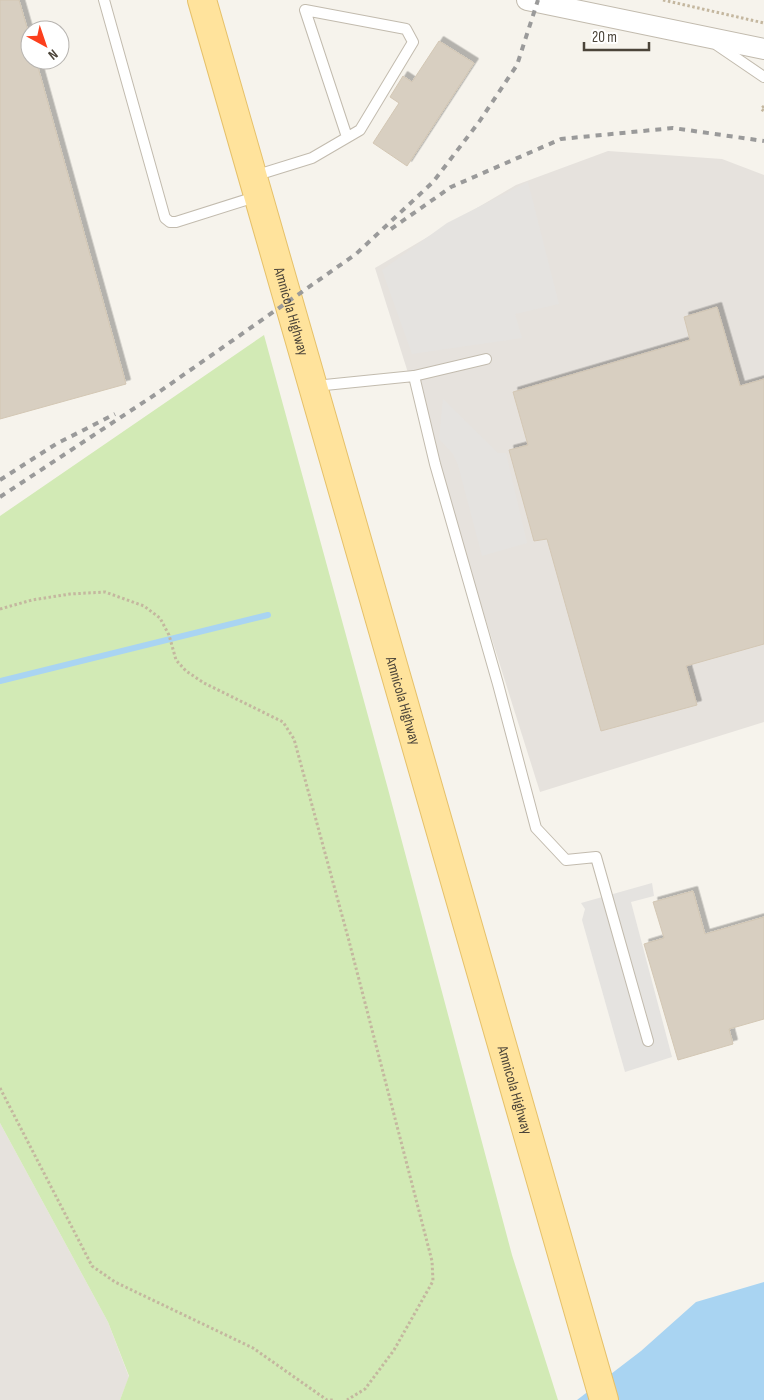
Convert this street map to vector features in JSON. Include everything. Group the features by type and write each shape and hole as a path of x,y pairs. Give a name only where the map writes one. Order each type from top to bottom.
{"main road":[{"name":"Amnicola Highway","path":"202,0 604,1400"}],"street":[{"path":"527,0 764,49"}],"lane":[{"path":"104,0 165,218 170,222 176,222 256,186 312,158 360,130 413,42 406,29 305,10 347,137"},
{"path":"705,37 764,77"},
{"path":"314,386 414,376 486,359"},
{"path":"414,376 435,464 498,684 536,828 566,860 596,857 648,1041"}],"path":[{"path":"663,0 764,23"},
{"path":"764,106 761,109 764,111"},
{"path":"0,610 32,600 70,594 105,592 144,606 160,618 169,635 176,660 186,671 204,683 283,722 294,739 352,950 432,1261 433,1281 394,1350 365,1389 347,1400"},
{"path":"0,1088 92,1266 115,1282 253,1348 327,1400 333,1400"}],"shaded area":[{"path":"608,151 722,159 764,175 764,722 540,792 375,268 516,185"},
{"path":"528,182 559,304 515,314 522,338 412,354 382,270 447,223"},
{"path":"443,399 498,453 506,453 527,543 482,556 458,465 453,454 439,439"},
{"path":"652,883 654,896 631,902 672,1057 625,1072 582,920 585,909 581,903"},
{"path":"0,1123 108,1322 129,1377 120,1400 0,1400"}],"green space":[{"path":"264,335 388,789 512,1255 558,1400 120,1400 129,1376 108,1322 0,1123 0,516"}],"water":[{"path":"764,1282 764,1400 577,1400 641,1351 696,1302"}],"building":[{"path":"0,0 19,0 25,20 20,20 20,70 39,70 126,384 0,419"},
{"path":"439,41 474,63 407,166 373,143 399,103 390,97 403,76 412,82"},
{"path":"717,307 740,386 764,379 764,644 686,666 697,705 601,731 547,539 534,541 509,450 528,445 513,392 690,340 684,317"},
{"path":"693,891 705,934 764,917 764,1019 729,1029 733,1044 678,1060 644,944 664,938 653,902"}],"waterway":[{"path":"0,681 268,615"}],"railway":[{"path":"0,497 159,392 356,254 433,182 479,122 517,65 538,0"},
{"path":"391,229 451,187 561,139 673,128 764,141"},
{"path":"0,480 56,444 115,414"}]}
